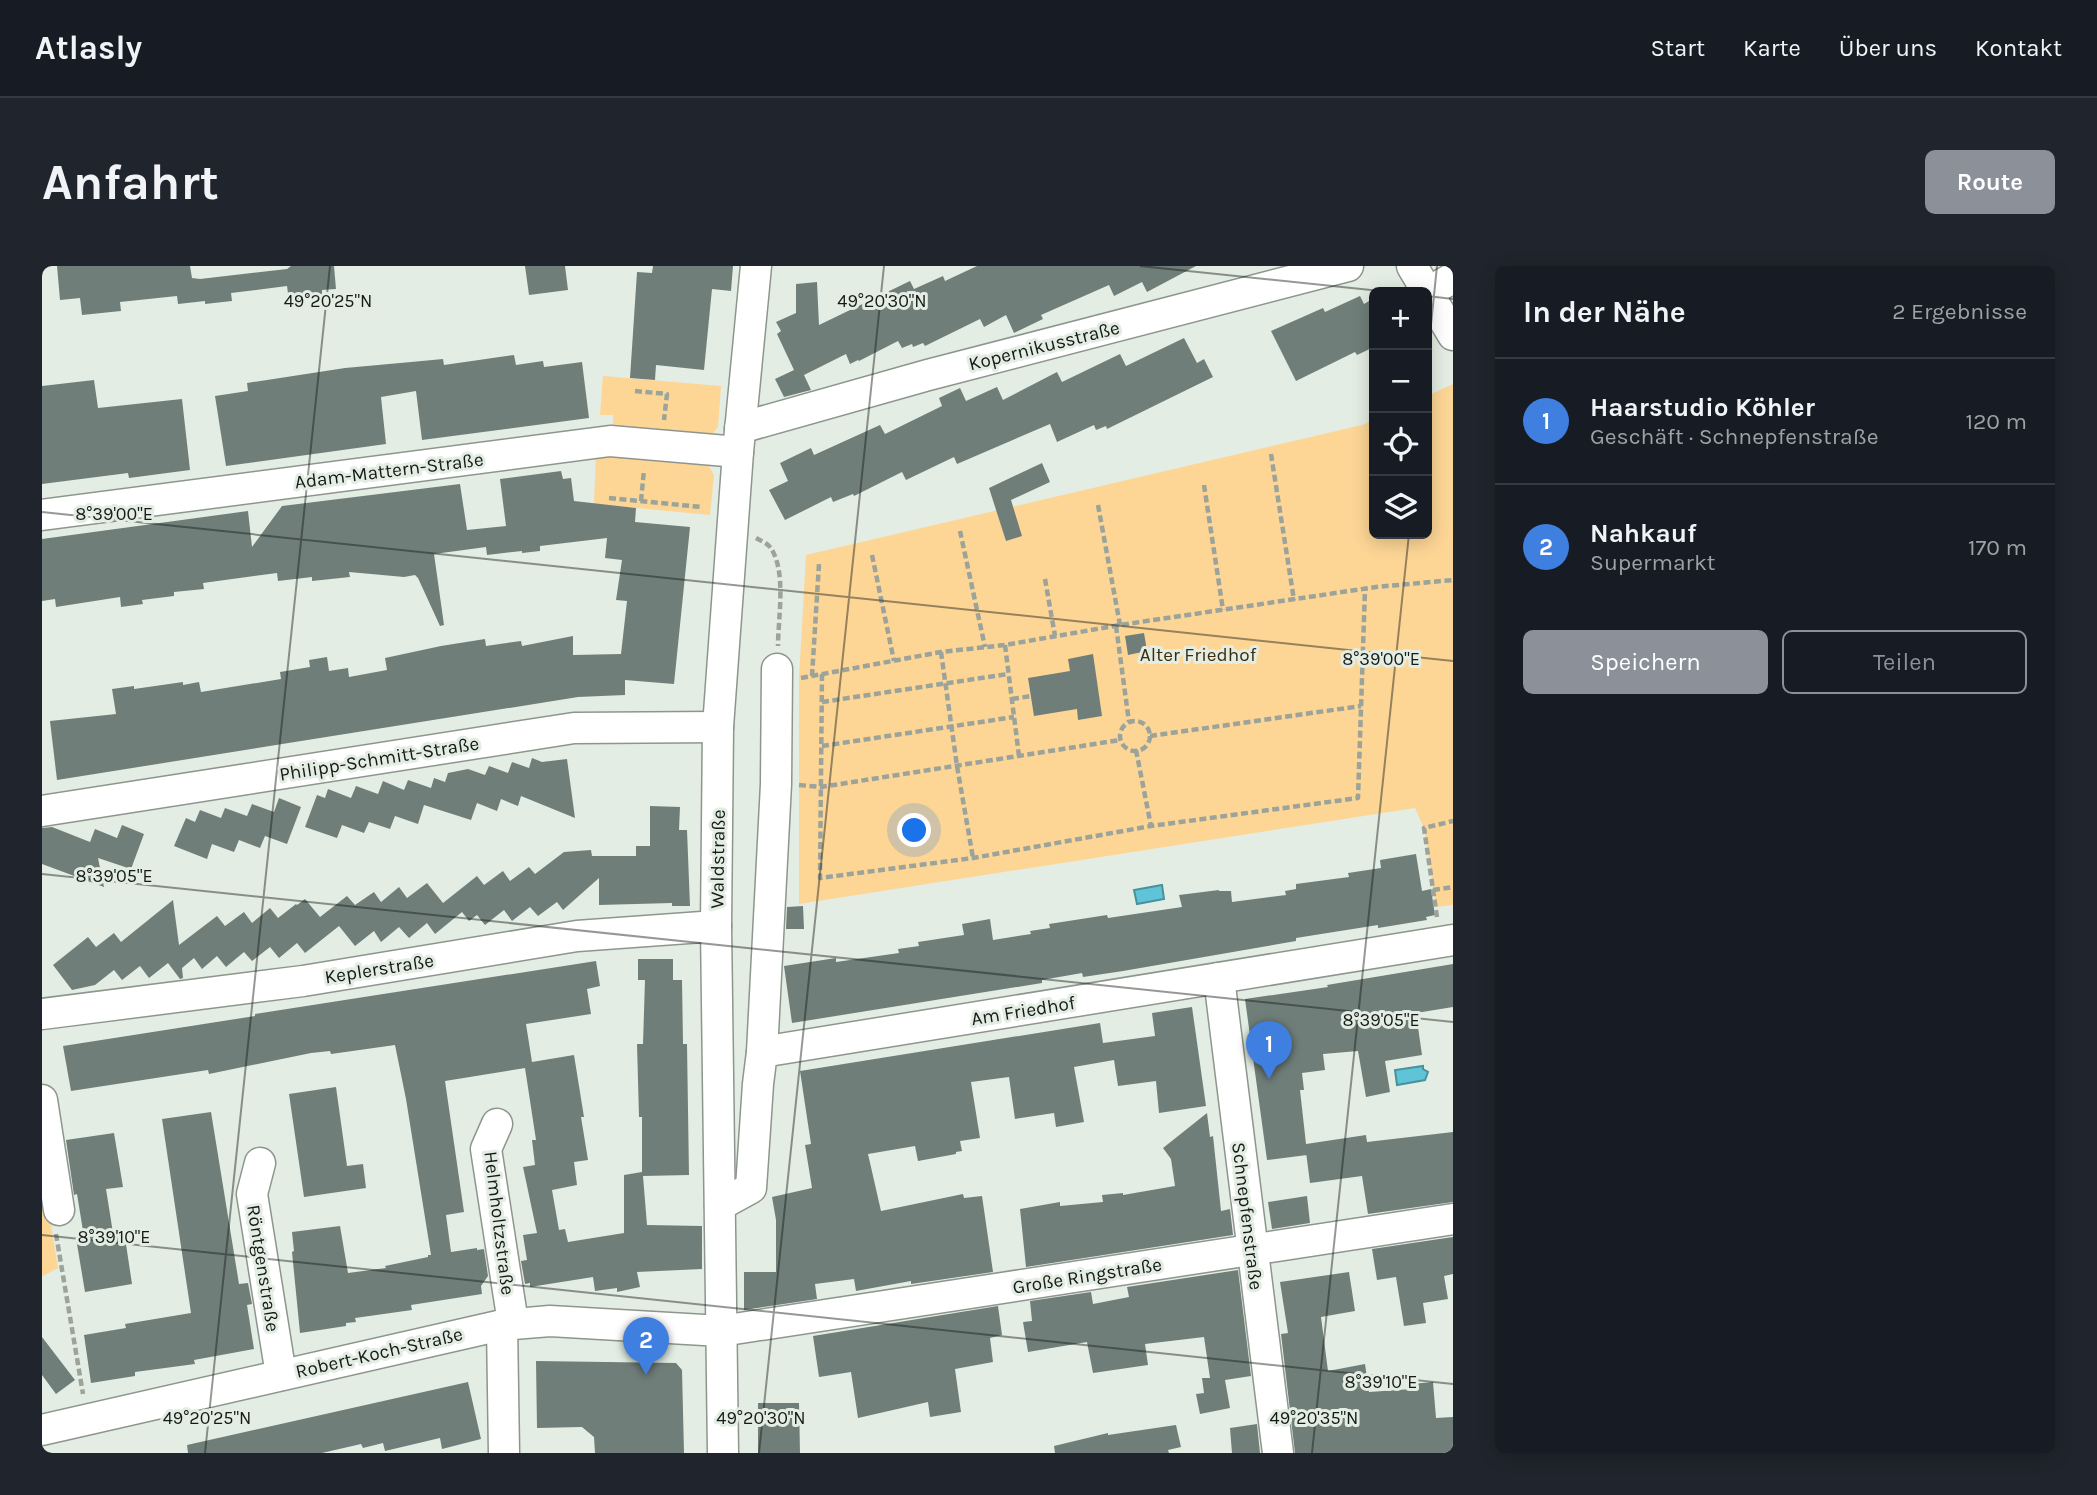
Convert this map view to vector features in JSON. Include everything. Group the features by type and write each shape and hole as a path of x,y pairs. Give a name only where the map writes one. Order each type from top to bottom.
{"street":[{"name":"Waldstraße","path":"723,1453 716,926 718,727 739,440 756,266"},
{"name":"Kopernikusstraße","path":"739,440 929,375 1348,266"},
{"path":"1412,266 1440,285 1453,335"},
{"name":"Adam-Mattern-Straße","path":"42,515 610,441 662,446 739,440"},
{"path":"720,1205 751,1188 762,1052 776,784 777,676"},
{"name":"Philipp-Schmitt-Straße","path":"42,811 574,728 718,727"},
{"name":"Keplerstraße","path":"42,1014 303,981 578,936 716,926"},
{"name":"Am Friedhof","path":"762,1052 1447,941"},
{"name":"Schnepfenstraße","path":"1219,978 1278,1453"},
{"path":"42,1100 58,1210"},
{"name":"Helmholtzstraße","path":"498,1124 486,1149 507,1324 504,1453"},
{"name":"Röntgenstraße","path":"260,1163 252,1194 281,1375"},
{"name":"Große Ringstraße","path":"721,1331 1453,1219"},
{"name":"Robert-Koch-Straße","path":"42,1430 507,1324 550,1321 721,1331"}],"path":[{"path":"635,391 667,394 662,446"},
{"path":"1271,454 1294,600"},
{"path":"1204,485 1223,610"},
{"path":"610,498 701,507"},
{"path":"1098,505 1118,626 1129,722"},
{"path":"960,531 985,647"},
{"path":"749,535 768,545 777,560 780,573 777,676 812,676 941,653 1223,610 1366,589 1453,580"},
{"path":"872,555 894,661"},
{"path":"812,676 818,564"},
{"path":"1045,579 1055,636"},
{"path":"822,674 820,878 973,858 1151,826 1358,798 1366,589"},
{"path":"1004,645 1019,756"},
{"path":"941,653 973,858"},
{"path":"822,702 1008,674"},
{"path":"1012,699 1031,696"},
{"path":"1150,736 1361,706"},
{"path":"822,746 1014,717"},
{"path":"1136,721 1144,724 1150,736 1148,744 1141,750 1132,751 1125,747 1119,734 1129,722 1136,721"},
{"path":"776,784 821,787 1120,740"},
{"path":"1136,750 1151,826"},
{"path":"1447,941 1433,890 1424,828 1453,821"},
{"path":"1433,890 1453,887"},
{"path":"58,1210 54,1215 87,1419"}],"green space":[{"path":"603,376 721,386 718,427 709,438 613,428 613,415 600,415"},
{"name":"Alter Friedhof","path":"1453,384 1453,905 1436,907 1424,828 1415,808 799,904 799,678 806,555 1369,422 1369,539 1432,539 1432,394"},
{"path":"618,454 707,463 714,475 710,515 594,504 596,455"},
{"path":"42,1171 58,1268 43,1276 42,1274"}],"water":[{"path":"1162,885 1164,899 1137,904 1134,890"},
{"path":"1423,1066 1428,1072 1425,1080 1397,1085 1395,1070"}],"building":[{"path":"57,266 190,266 192,278 200,279 287,269 291,266 334,266 336,289 322,290 322,298 289,301 287,286 231,293 232,301 205,304 205,301 178,304 177,296 120,302 121,311 82,315 80,298 60,300"},
{"path":"525,266 565,266 568,290 529,295"},
{"path":"653,266 733,266 731,291 712,289 704,370 656,365 655,380 630,378 637,272 652,273"},
{"path":"977,266 1196,266 1147,292 1142,282 1114,296 1109,285 1041,315 1043,319 1014,333 1006,315 984,327 980,319 925,346 923,343 902,348 898,341 850,364 846,354 804,375 811,390 784,397 775,379 794,370 777,334 781,331 776,322 796,313 796,284 817,282 819,325 910,281 914,289 943,276 945,281"},
{"path":"1360,296 1364,304 1369,301 1369,349 1357,355 1355,352 1296,381 1271,331 1323,308 1325,312"},
{"path":"1184,338 1197,363 1204,359 1213,377 1107,429 1106,426 1096,430 1094,425 1057,442 1050,424 957,464 954,457 906,480 902,472 854,496 853,494 833,502 831,497 785,520 769,490 788,481 780,463 811,448 814,455 880,425 885,434 942,406 939,398 960,388 966,401 997,387 1003,400 1057,372 1062,382 1120,354 1126,366"},
{"path":"514,355 516,365 543,361 544,367 582,362 589,418 422,440 416,391 381,397 386,444 226,466 215,396 248,391 247,383 345,368 443,359 444,365"},
{"path":"94,380 98,408 182,399 190,470 129,478 128,473 42,484 42,386"},
{"path":"1042,463 1050,482 1011,500 1022,536 1006,541 989,488"},
{"path":"561,471 563,479 571,478 574,501 636,508 635,522 690,527 674,684 625,680 625,695 578,697 57,780 50,721 116,714 112,689 199,682 201,692 281,679 280,672 310,667 309,660 327,657 329,671 348,668 349,677 387,670 385,658 485,639 486,646 521,641 522,646 573,636 573,655 621,654 627,601 616,600 622,560 605,558 607,538 540,546 540,551 522,553 487,555 486,547 434,554 444,625 440,626 415,575 404,577 349,572 350,577 312,581 312,577 278,581 277,573 203,583 204,589 174,592 174,596 142,600 143,604 121,607 120,597 56,607 55,599 42,601 42,539 248,511 252,547 282,506 460,484 467,530 506,526 500,479"},
{"path":"1144,633 1147,651 1128,655 1125,636"},
{"path":"1093,654 1102,716 1078,720 1077,709 1034,716 1028,678 1070,671 1068,659"},
{"path":"532,758 542,762 567,759 575,818 521,796 518,806 501,799 497,811 477,803 471,820 424,805 418,824 395,816 390,829 369,822 364,833 342,825 337,838 305,827 317,795 325,798 328,789 351,798 356,786 378,794 383,781 404,790 408,780 431,788 434,778 445,782 448,773 468,769 485,775 489,766 508,773 512,762 529,768"},
{"path":"279,798 301,807 287,844 265,836 260,848 239,840 234,852 212,844 207,859 174,846 186,818 195,822 200,810 221,818 225,808 247,816 252,804 274,812"},
{"path":"650,806 680,807 679,830 687,830 690,906 672,906 672,903 599,905 599,878 563,910 557,902 538,916 530,907 512,921 504,910 485,925 477,915 469,921 462,912 435,934 427,923 409,938 399,927 381,942 374,931 355,946 339,926 305,953 297,943 279,958 270,947 252,961 244,952 226,967 217,956 202,969 194,958 182,968 183,978 180,979 168,963 149,978 140,966 122,980 114,970 95,985 72,990 53,965 88,937 96,947 114,933 121,942 173,900 179,945 217,916 225,926 244,912 252,923 270,908 278,918 305,899 320,917 347,896 355,905 374,892 381,902 399,887 407,898 427,883 443,903 477,876 484,885 503,871 510,881 529,867 535,874 564,852 591,850 592,856 636,856 636,846 650,846"},
{"path":"122,825 144,834 131,869 98,858 104,887 42,864 42,828 52,827 90,842 95,829 117,838"},
{"path":"1416,854 1422,891 1431,889 1435,915 1426,917 1427,920 1296,938 1296,941 1123,971 1083,977 1082,973 1042,980 1042,983 792,1023 784,966 836,958 836,962 899,953 898,949 919,946 918,942 964,935 962,924 990,919 993,940 1031,934 1030,931 1050,928 1049,924 1182,907 1179,895 1231,891 1232,902 1286,895 1285,891 1296,889 1296,884 1349,877 1348,873 1381,868 1380,860"},
{"path":"803,906 804,929 786,929 787,907"},
{"path":"638,959 673,959 673,980 682,980 683,1044 687,1044 689,1175 643,1176 647,1225 702,1226 702,1269 637,1272 640,1287 617,1292 617,1288 595,1291 593,1277 530,1287 530,1283 525,1284 521,1261 527,1260 523,1235 537,1233 523,1167 535,1165 532,1140 536,1140 525,1068 445,1081 464,1212 446,1215 451,1252 484,1249 488,1276 481,1286 482,1294 411,1305 412,1310 355,1318 356,1322 346,1323 346,1326 300,1333 292,1232 340,1226 348,1273 386,1268 385,1266 431,1255 395,1045 331,1054 330,1051 311,1053 209,1074 208,1070 71,1091 63,1046 596,961 600,986 587,989 591,1014 526,1024 532,1062 574,1055 584,1117 581,1117 588,1160 574,1162 577,1185 552,1190 559,1230 565,1229 568,1242 624,1233 624,1175 642,1172 642,1117 639,1117 637,1044 643,1044 645,980 638,980"},
{"path":"1453,964 1453,1007 1416,1013 1422,1055 1385,1061 1390,1092 1366,1097 1358,1051 1323,1054 1325,1070 1302,1073 1304,1090 1300,1090 1306,1144 1366,1135 1367,1142 1453,1132 1453,1202 1368,1214 1362,1176 1310,1183 1306,1155 1267,1160 1245,999"},
{"path":"1192,1007 1206,1106 1159,1113 1156,1081 1118,1086 1114,1060 1074,1067 1084,1122 1056,1127 1054,1113 1015,1119 1009,1077 971,1082 980,1138 960,1141 962,1151 918,1161 915,1146 868,1154 881,1211 963,1194 964,1198 982,1196 993,1272 911,1284 911,1281 856,1291 854,1279 815,1284 817,1299 744,1310 744,1272 776,1272 776,1220 772,1197 812,1188 805,1145 811,1144 800,1071 1100,1023 1103,1043 1155,1036 1152,1013"},
{"path":"336,1087 347,1166 363,1164 366,1188 304,1197 289,1094"},
{"path":"211,1112 239,1284 248,1283 252,1304 247,1305 254,1349 194,1360 195,1364 135,1372 135,1376 91,1383 84,1335 126,1328 125,1324 191,1313 162,1119"},
{"path":"1207,1113 1210,1137 1213,1136 1221,1211 1230,1209 1233,1235 1026,1267 1020,1209 1060,1202 1060,1206 1103,1202 1102,1195 1123,1195 1175,1186 1171,1159 1163,1148"},
{"path":"114,1133 123,1187 106,1189 113,1233 124,1231 132,1284 85,1292 76,1238 84,1237 77,1194 74,1195 66,1140"},
{"path":"1307,1196 1310,1223 1272,1229 1268,1202"},
{"path":"1453,1237 1453,1274 1444,1276 1448,1299 1423,1303 1426,1323 1404,1326 1396,1277 1377,1280 1372,1249"},
{"path":"1238,1270 1251,1376 1225,1380 1230,1408 1200,1414 1196,1394 1204,1393 1202,1378 1210,1378 1204,1337 1145,1344 1148,1365 1093,1373 1087,1342 1028,1352 1023,1322 1032,1321 1030,1301 1091,1292 1093,1304 1129,1297 1127,1287"},
{"path":"1349,1272 1355,1311 1321,1317 1328,1371 1365,1364 1369,1392 1412,1389 1411,1384 1433,1382 1436,1418 1453,1417 1453,1453 1295,1453 1281,1334 1288,1333 1280,1282"},
{"path":"998,1306 1002,1335 990,1338 993,1362 955,1369 961,1412 930,1417 928,1402 858,1418 851,1372 819,1377 813,1336"},
{"path":"42,1337 75,1380 56,1394 42,1375"},
{"path":"536,1361 676,1363 682,1370 684,1453 595,1453 594,1437 582,1427 537,1428"},
{"path":"468,1382 481,1439 442,1449 440,1438 385,1451 383,1443 363,1448 361,1444 322,1453 188,1453 187,1445"},
{"path":"758,1403 799,1403 800,1453 758,1453"},
{"path":"1257,1424 1260,1453 1232,1453 1230,1428"},
{"path":"1176,1425 1181,1447 1168,1450 1169,1453 1055,1453 1054,1446 1108,1433"}],"place":[{"name":"Haarstudio Köhler","path":"1269,1079"},
{"name":"Nahkauf","path":"646,1375"}]}
